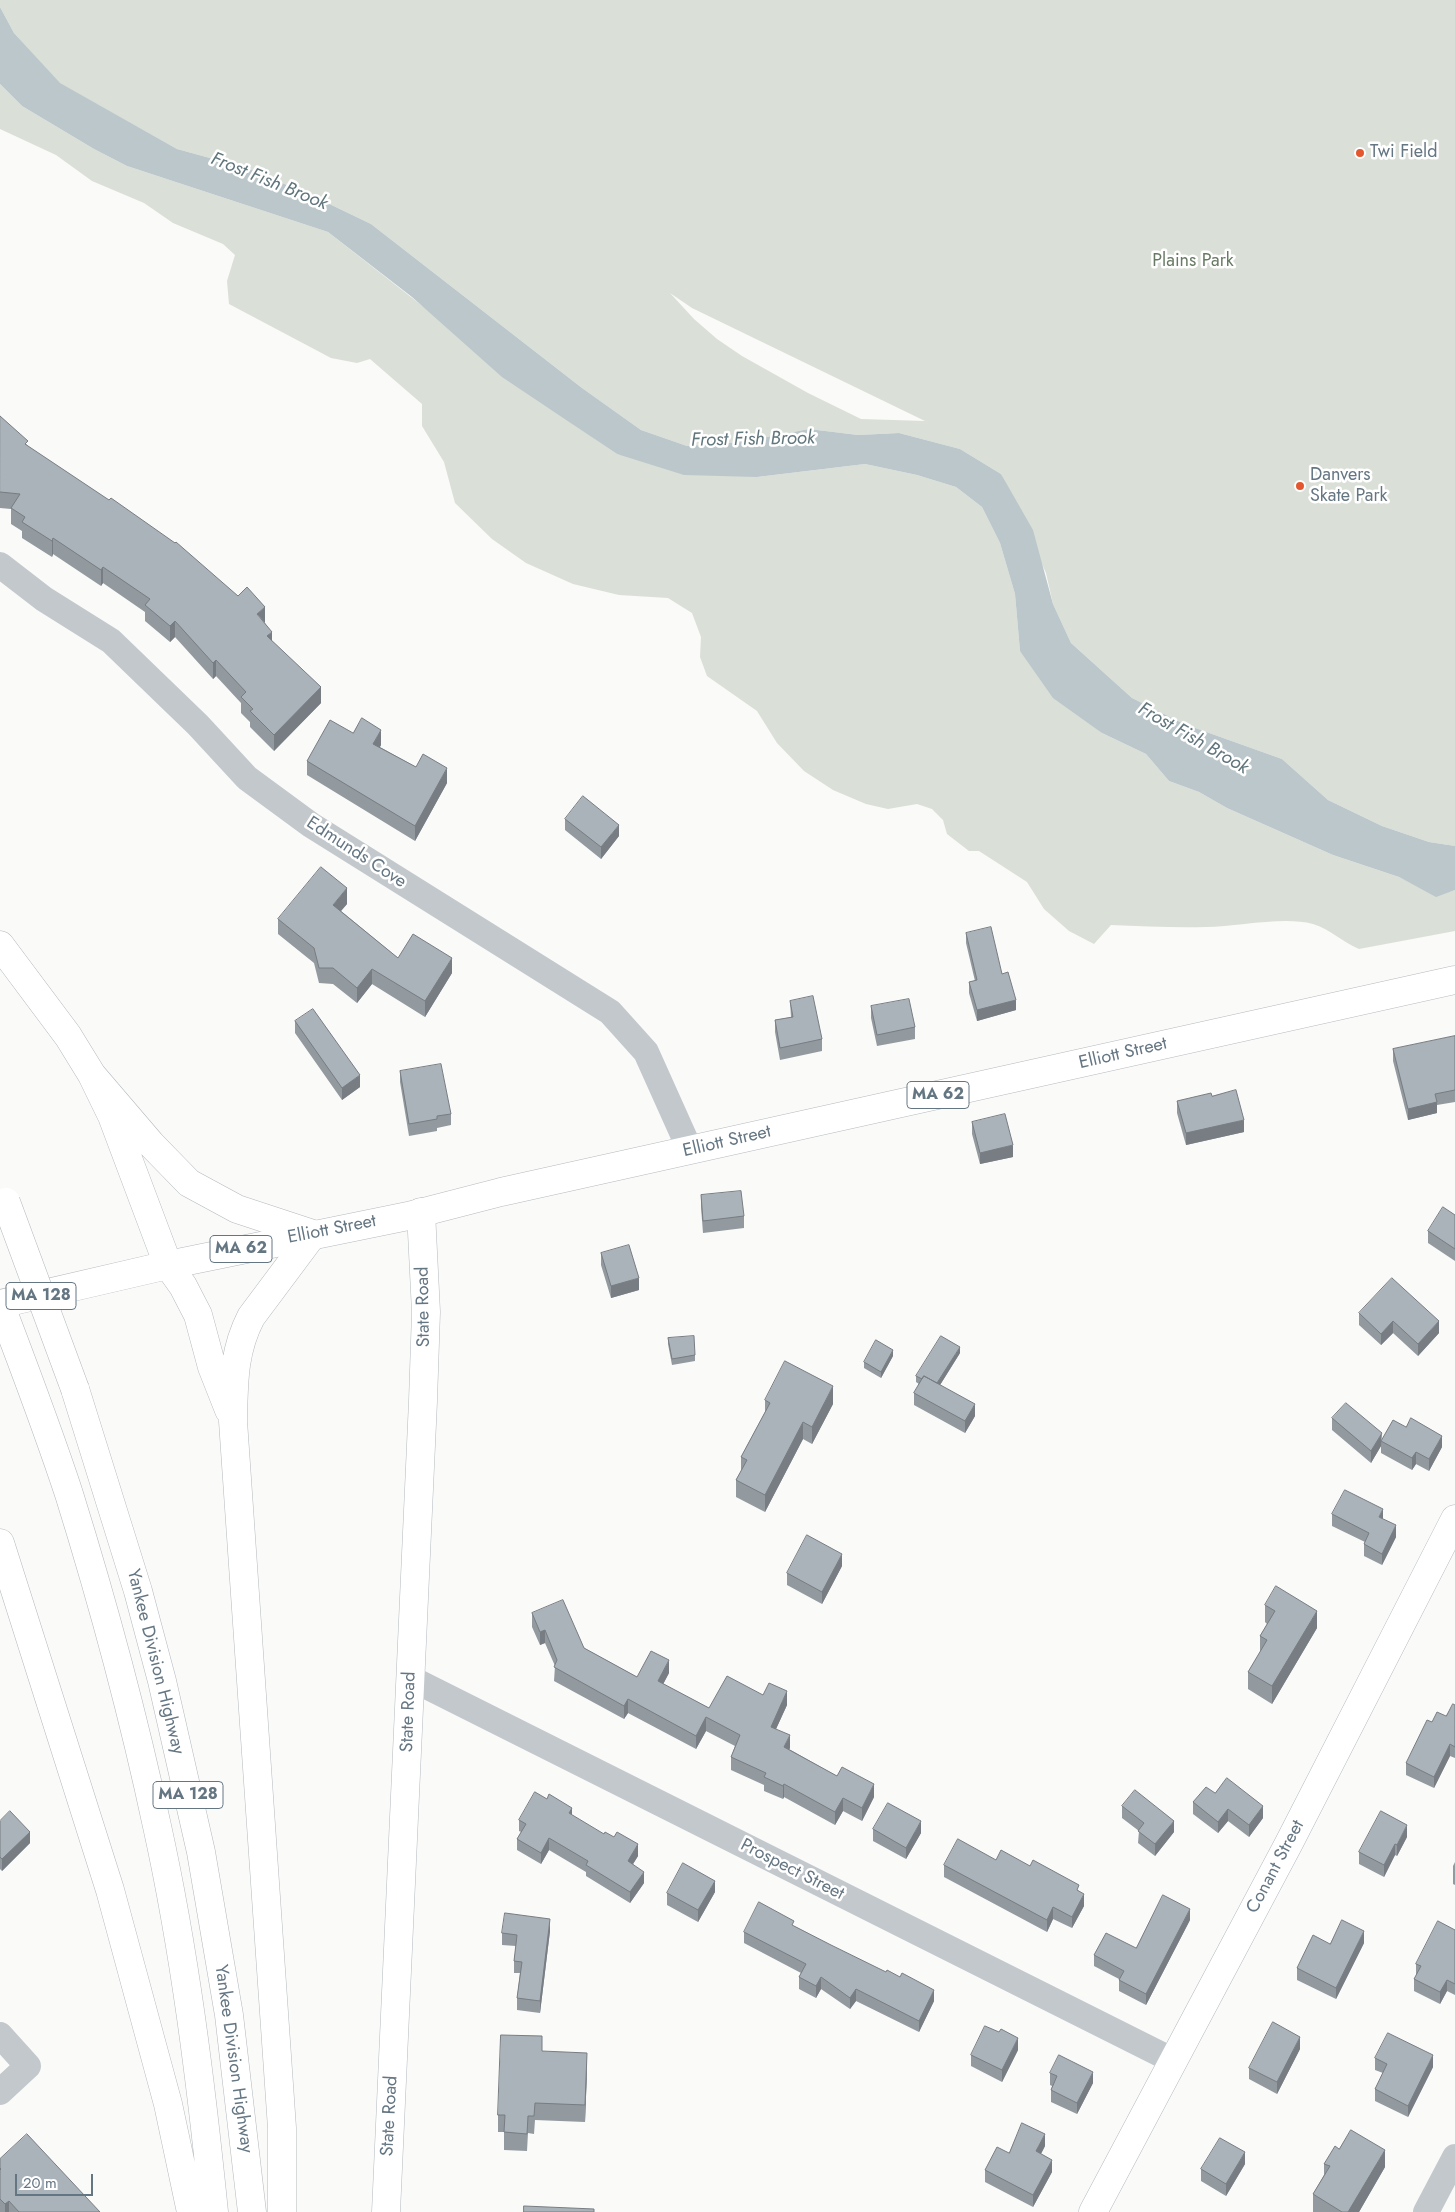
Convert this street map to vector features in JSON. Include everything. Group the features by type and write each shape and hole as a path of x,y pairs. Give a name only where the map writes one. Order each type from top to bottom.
{"main road":[{"path":"0,946 68,1036 92,1075 112,1116 168,1265 183,1286 198,1315 212,1367 234,1420"},
{"name":"Elliott Street","path":"0,1304 168,1265 421,1212 690,1150 1455,980"},
{"path":"92,1075 151,1144 189,1183 237,1209 313,1234 277,1280 245,1328 234,1365 234,1420 282,2128 282,2212"},
{"name":"Yankee Division Highway","path":"3,1195 75,1389 140,1600 162,1681 201,1852 229,2014 252,2212"},
{"name":"State Road","path":"386,2212 426,1320 421,1212"},
{"name":"Yankee Division Highway","path":"0,1304 68,1492 97,1586 158,1827 192,2024 214,2212"},
{"name":"Conant Street","path":"1093,2212 1329,1766 1455,1519"},
{"path":"0,1543 110,1890 168,2104 191,2212"}],"street":[{"name":"Edmunds Cove","path":"0,565 44,599 111,641 198,725 247,778 311,825 610,1012 646,1052 690,1150"},
{"name":"Prospect Street","path":"410,1678 1174,2061"},
{"path":"0,2035 28,2066 0,2092"},
{"path":"1426,2212 1455,2158"}],"green space":[{"name":"Plains Park","path":"0,0 1455,0 1455,846 1429,842 1382,826 1328,800 1282,759 1184,724 1132,698 1071,643 1053,604 1046,573 1001,474 960,449 899,433 858,435 809,429 741,442 687,446 641,430 582,388 371,224 250,169 177,149 59,83 14,33 0,7","holes":["670,293 692,308 925,421 861,419 808,393 742,356 717,339 694,319"]},
{"path":"0,84 22,106 94,149 127,166 328,232 573,424 617,454 757,477 865,464 917,475 956,487 982,507 1000,543 1015,594 1020,651 1102,733 1146,754 1169,781 1199,792 1227,808 1333,855 1399,877 1436,896 1455,890 1455,931 1359,949 1319,926 1288,921 1218,927 1111,925 1094,944 1069,931 1044,909 1027,882 979,851 969,851 947,834 943,820 932,809 917,804 888,809 866,804 833,790 804,771 777,743 757,711 707,676 700,657 701,637 692,613 668,598 619,595 573,584 526,563 492,539 455,503 444,462 422,426 422,404 370,359 357,363 331,358 229,304 227,281 235,255 223,244 173,223 144,203 92,181 56,155 0,129"}],"water":[{"name":"Frost Fish Brook","path":"0,7 14,33 60,83 177,149 250,169 371,224 582,388 641,430 687,446 741,442 809,429 858,435 899,433 960,449 1001,474 1033,530 1053,604 1071,643 1132,698 1184,724 1282,759 1328,800 1382,826 1429,842 1455,846 1455,890 1436,897 1399,877 1333,855 1227,808 1199,792 1169,781 1146,754 1102,733 1053,698 1020,651 1015,594 1000,543 982,507 956,487 917,475 865,464 757,477 684,475 617,454 502,377 412,297 328,232 127,166 94,149 22,106 0,84"}],"building":[{"path":"0,416 28,441 25,444 109,500 111,498 176,542 238,596 247,587 265,607 257,614 272,632 267,636 321,687 274,735 250,711 253,709 241,697 246,692 216,660 213,663 175,621 170,626 145,605 150,599 103,567 101,570 53,538 52,541 22,522 25,517 11,508 20,494 0,492"},
{"path":"362,718 381,730 373,744 416,767 423,754 447,768 415,826 307,761 330,720 353,733"},
{"path":"583,796 619,825 601,847 565,819"},
{"path":"321,867 347,888 333,905 398,958 413,934 452,958 425,1001 372,969 357,988 333,968 319,968 314,948 278,919"},
{"path":"991,927 1002,974 1008,972 1016,1000 977,1010 969,982 977,980 966,933"},
{"path":"813,996 822,1039 780,1048 775,1020 793,1017 790,1001"},
{"path":"909,999 915,1027 877,1035 871,1006"},
{"path":"313,1009 360,1075 342,1088 295,1021"},
{"path":"1455,1036 1455,1090 1435,1094 1437,1102 1408,1109 1393,1049"},
{"path":"441,1064 451,1114 437,1116 437,1119 409,1124 400,1071"},
{"path":"1236,1090 1244,1120 1186,1133 1177,1101 1211,1093 1212,1096"},
{"path":"1005,1114 1013,1145 980,1153 972,1122"},
{"path":"741,1191 744,1216 703,1221 701,1195"},
{"path":"1443,1207 1455,1215 1455,1249 1428,1231"},
{"path":"629,1245 639,1278 611,1286 601,1253"},
{"path":"1392,1278 1439,1321 1418,1344 1393,1321 1381,1334 1359,1313"},
{"path":"694,1336 695,1355 672,1359 668,1338"},
{"path":"941,1336 960,1347 937,1383 924,1376 922,1379 916,1376"},
{"path":"876,1340 893,1350 881,1372 864,1362"},
{"path":"785,1361 833,1386 812,1427 803,1422 765,1495 736,1480 747,1460 741,1457 770,1403 765,1400"},
{"path":"924,1376 975,1404 965,1421 914,1393"},
{"path":"1346,1403 1382,1433 1371,1451 1332,1418"},
{"path":"1411,1418 1442,1436 1429,1459 1416,1452 1412,1458 1381,1441 1393,1420 1406,1427"},
{"path":"1345,1490 1383,1509 1379,1517 1396,1525 1382,1554 1364,1544 1369,1533 1332,1514"},
{"path":"807,1535 842,1554 822,1592 787,1573"},
{"path":"1276,1586 1317,1611 1272,1686 1248,1672 1267,1640 1260,1636 1275,1611 1265,1605"},
{"path":"563,1600 584,1648 637,1677 651,1651 669,1660 658,1681 709,1708 727,1676 763,1695 769,1683 787,1691 771,1727 790,1735 784,1747 837,1776 842,1767 874,1784 862,1808 843,1798 835,1812 784,1784 783,1786 764,1777 766,1773 731,1757 740,1735 706,1717 696,1736 628,1699 624,1706 554,1667 557,1660 545,1630 540,1632 532,1613"},
{"path":"1453,1704 1455,1705 1455,1747 1450,1744 1434,1777 1406,1763 1427,1720 1432,1722 1437,1712 1446,1716"},
{"path":"1227,1778 1263,1806 1249,1825 1228,1809 1218,1822 1193,1802 1206,1787 1215,1793"},
{"path":"1135,1790 1174,1821 1155,1844 1138,1831 1144,1823 1122,1806"},
{"path":"535,1792 547,1799 549,1794 572,1808 569,1813 604,1834 605,1832 614,1837 617,1832 638,1844 628,1861 644,1872 630,1892 586,1865 588,1861 549,1838 541,1853 517,1839 526,1824 519,1820"},
{"path":"888,1803 921,1821 906,1848 873,1829"},
{"path":"10,1811 30,1832 2,1859 0,1857 0,1821"},
{"path":"1381,1811 1407,1825 1384,1865 1359,1852"},
{"path":"958,1839 996,1860 1001,1850 1030,1866 1033,1860 1079,1885 1077,1890 1084,1894 1072,1917 1053,1907 1047,1920 944,1865"},
{"path":"683,1863 715,1881 698,1910 667,1893"},
{"path":"1163,1895 1190,1909 1146,1994 1119,1980 1124,1971 1094,1955 1106,1933 1136,1948"},
{"path":"759,1902 794,1921 792,1925 831,1945 886,1972 887,1970 900,1977 902,1973 934,1990 919,2021 856,1989 850,1998 821,1977 816,1986 799,1977 806,1964 744,1932"},
{"path":"505,1913 550,1919 540,2001 517,1998 522,1962 514,1961 517,1935 502,1933"},
{"path":"1342,1920 1364,1931 1336,1988 1297,1968 1313,1935 1330,1944"},
{"path":"1438,1921 1455,1930 1455,1984 1447,1980 1440,1992 1414,1979 1421,1966 1416,1964"},
{"path":"1273,2022 1300,2037 1277,2082 1249,2068"},
{"path":"985,2026 999,2032 1001,2029 1018,2038 1002,2070 971,2055"},
{"path":"1388,2033 1433,2055 1408,2106 1375,2089 1387,2064 1375,2058"},
{"path":"501,2035 542,2036 542,2051 587,2053 585,2105 535,2103 534,2116 528,2116 527,2134 504,2132 505,2115 498,2115"},
{"path":"1059,2055 1093,2072 1077,2103 1051,2090 1057,2076 1050,2073"},
{"path":"1022,2123 1045,2134 1036,2151 1052,2160 1033,2195 985,2170 997,2147 1009,2153"},
{"path":"1351,2130 1385,2150 1348,2212 1342,2212 1313,2194 1330,2166 1324,2164 1335,2146 1339,2149"},
{"path":"27,2134 100,2212 19,2212 9,2201 5,2204 0,2199 0,2159"},
{"path":"1220,2138 1245,2152 1226,2184 1201,2169"},
{"path":"524,2206 594,2209 594,2212 524,2212"}],"place":[{"name":"Twi Field","path":"1360,153"},
{"name":"Danvers Skate Park","path":"1300,486"}]}
